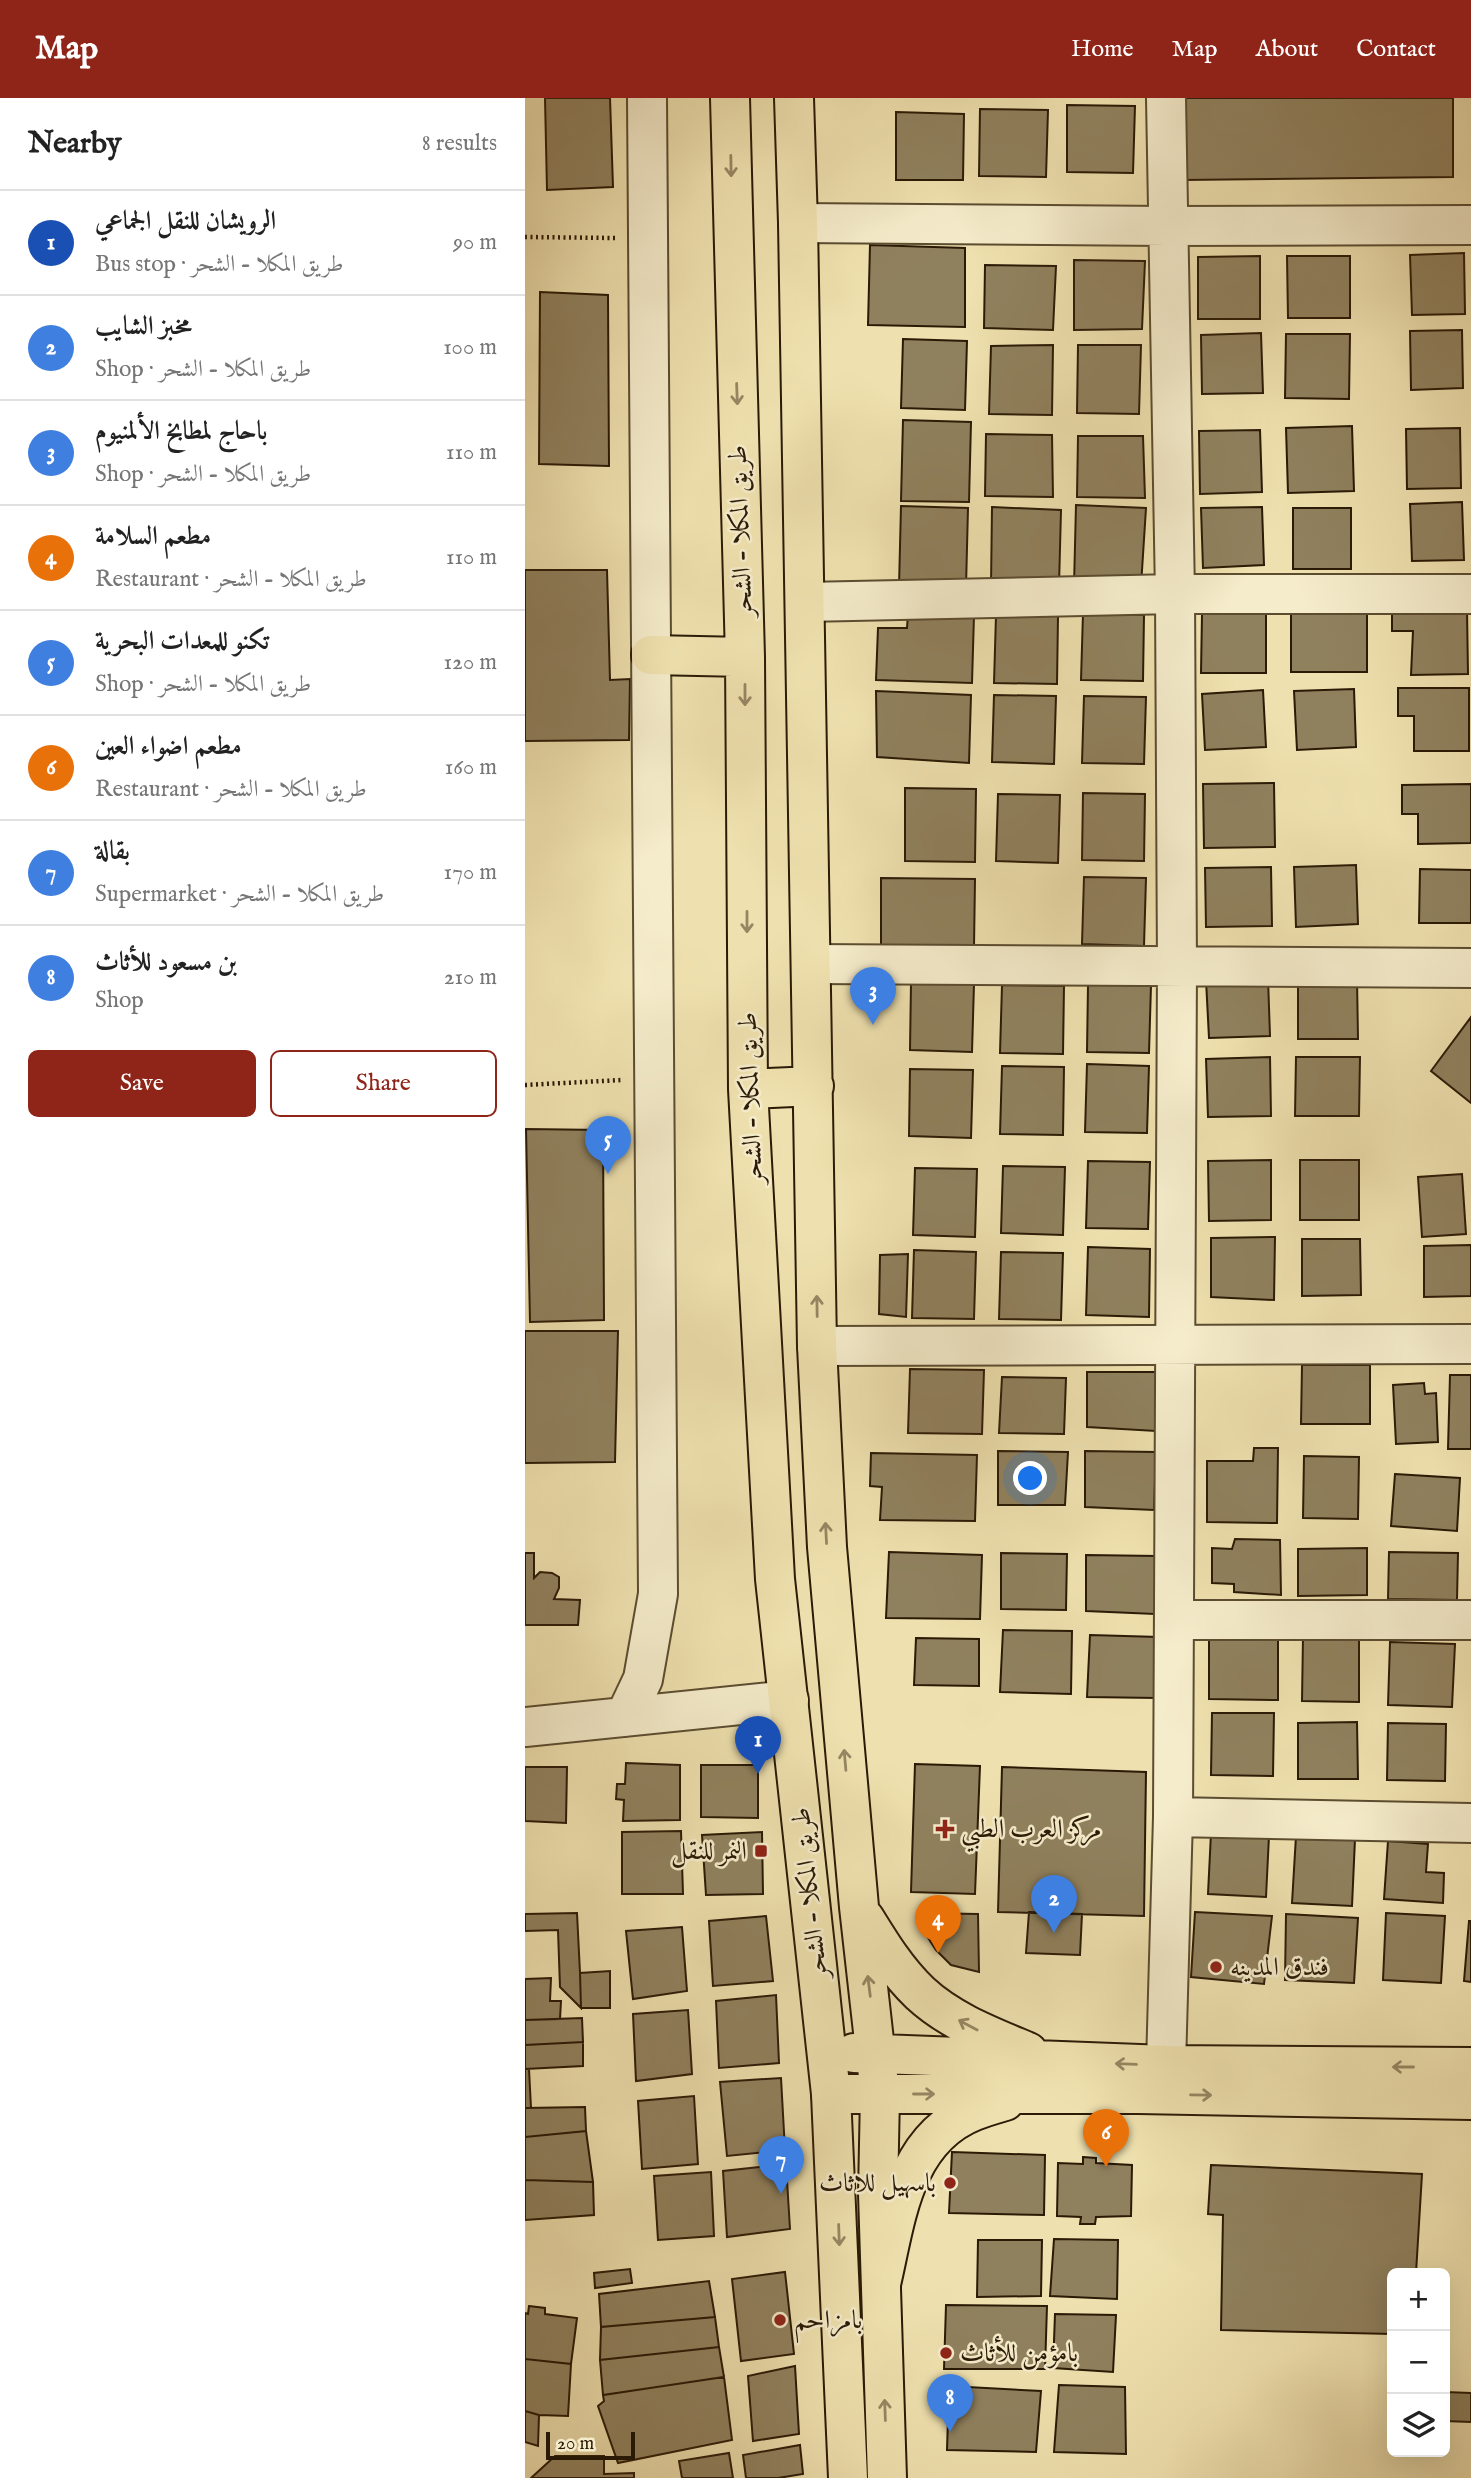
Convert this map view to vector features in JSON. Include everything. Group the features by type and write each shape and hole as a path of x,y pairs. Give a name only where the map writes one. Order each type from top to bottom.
{"main road":[{"name":"طريق المكلا - الشحر","path":"730,98 745,657 748,1089 775,1578 829,2053 839,2226 848,2478"},
{"name":"طريق المكلا - الشحر","path":"794,98 817,1346 827,1547 859,1907 880,2094 878,2194 881,2284"},
{"path":"651,655 745,657"},
{"path":"748,1089 814,1086"},
{"path":"859,1907 887,1955 919,1992 972,2028 1053,2062"},
{"path":"829,2053 1166,2065 1471,2067"},
{"path":"831,2094 1471,2100"},
{"path":"887,2478 881,2284 903,2190 919,2155 939,2132 971,2112 1027,2094"}],"street":[{"path":"625,1717 643,1679 658,1594 647,98"},
{"path":"1166,98 1175,594 1177,967 1173,1817 1166,2065"},
{"path":"798,223 1471,225"},
{"path":"805,601 1175,594 1471,594"},
{"path":"811,964 1471,968"},
{"path":"817,1346 1471,1344"},
{"path":"1174,1620 1471,1620"},
{"path":"525,1727 789,1700"},
{"path":"1173,1817 1471,1823"}],"path":[{"path":"525,237 648,238"},
{"path":"525,1085 655,1079"}],"building":[{"path":"545,98 610,98 613,187 547,190"},
{"path":"1183,98 1453,98 1453,177 1183,180"},
{"path":"1067,105 1135,106 1133,173 1067,172"},
{"path":"980,109 1048,110 1046,177 979,176"},
{"path":"896,112 964,114 963,180 896,180"},
{"path":"870,245 965,248 965,327 868,325"},
{"path":"1464,253 1465,314 1412,315 1410,255"},
{"path":"1260,256 1260,319 1198,319 1198,257"},
{"path":"1287,256 1350,256 1350,318 1288,318"},
{"path":"1074,260 1145,261 1142,329 1074,330"},
{"path":"985,265 1056,266 1053,330 984,328"},
{"path":"540,292 608,295 609,466 539,464"},
{"path":"1462,330 1463,388 1411,390 1410,331"},
{"path":"1261,333 1263,393 1202,394 1201,335"},
{"path":"1286,334 1350,334 1349,399 1285,398"},
{"path":"903,339 967,341 965,410 901,408"},
{"path":"1053,345 1052,415 989,414 991,346"},
{"path":"1078,345 1141,345 1139,414 1077,413"},
{"path":"903,420 971,422 969,502 901,501"},
{"path":"1352,426 1354,491 1288,493 1286,428"},
{"path":"1460,428 1461,488 1407,489 1406,429"},
{"path":"1260,430 1262,492 1200,494 1199,431"},
{"path":"986,434 1052,435 1053,497 985,496"},
{"path":"1078,436 1143,436 1145,498 1077,497"},
{"path":"1462,502 1464,560 1412,561 1410,504"},
{"path":"1076,505 1146,508 1141,586 1074,586"},
{"path":"901,506 968,508 966,587 899,587"},
{"path":"992,507 1061,510 1059,586 991,586"},
{"path":"1262,507 1264,565 1203,568 1201,508"},
{"path":"1293,508 1351,508 1351,569 1293,569"},
{"path":"525,570 607,570 610,680 630,679 629,740 525,741"},
{"path":"1392,609 1467,609 1468,674 1411,675 1413,631 1392,631"},
{"path":"1291,612 1367,612 1367,672 1291,672"},
{"path":"1083,613 1144,615 1143,681 1081,680"},
{"path":"908,614 974,615 972,683 876,680 878,628 907,628"},
{"path":"1202,614 1266,614 1266,673 1201,673"},
{"path":"996,615 1058,616 1057,684 994,683"},
{"path":"1398,688 1469,688 1469,751 1414,751 1414,716 1398,716"},
{"path":"1354,689 1356,747 1297,750 1294,691"},
{"path":"1263,690 1266,747 1205,750 1202,694"},
{"path":"876,691 971,695 969,763 877,757"},
{"path":"994,695 1056,696 1054,764 992,762"},
{"path":"1084,696 1146,697 1144,764 1082,763"},
{"path":"1274,783 1275,847 1204,848 1203,784"},
{"path":"1471,784 1471,843 1418,844 1418,814 1402,814 1402,785"},
{"path":"905,788 976,789 975,862 905,861"},
{"path":"1083,793 1145,794 1144,861 1082,860"},
{"path":"998,794 1060,795 1058,863 996,861"},
{"path":"1356,865 1358,924 1296,927 1294,867"},
{"path":"1271,867 1272,926 1206,927 1205,868"},
{"path":"1420,869 1471,870 1471,923 1419,923"},
{"path":"1084,877 1146,878 1144,946 1082,944"},
{"path":"881,878 975,879 974,947 881,946"},
{"path":"1268,978 1270,1036 1209,1038 1206,980"},
{"path":"1298,978 1357,978 1358,1039 1298,1039"},
{"path":"911,983 974,984 972,1052 910,1050"},
{"path":"1002,985 1064,986 1063,1054 1000,1053"},
{"path":"1088,985 1151,985 1149,1053 1087,1052"},
{"path":"1471,1017 1471,1103 1431,1071"},
{"path":"1270,1057 1271,1116 1208,1117 1206,1059"},
{"path":"1296,1057 1360,1057 1359,1116 1295,1116"},
{"path":"1087,1064 1149,1066 1147,1133 1085,1132"},
{"path":"1002,1066 1064,1067 1063,1135 1000,1134"},
{"path":"910,1069 973,1070 971,1138 909,1136"},
{"path":"526,1129 603,1130 604,1320 530,1322"},
{"path":"1271,1160 1271,1220 1209,1221 1208,1161"},
{"path":"1300,1160 1359,1160 1359,1220 1300,1220"},
{"path":"1088,1161 1150,1162 1148,1229 1086,1228"},
{"path":"1003,1166 1065,1167 1063,1235 1001,1233"},
{"path":"915,1168 977,1169 975,1237 913,1235"},
{"path":"1462,1174 1466,1234 1422,1237 1418,1177"},
{"path":"1275,1237 1274,1300 1211,1297 1211,1238"},
{"path":"1302,1239 1360,1239 1361,1295 1302,1296"},
{"path":"1471,1245 1471,1296 1424,1297 1424,1246"},
{"path":"1088,1247 1150,1249 1149,1317 1086,1315"},
{"path":"914,1250 976,1252 974,1319 912,1318"},
{"path":"1001,1252 1063,1253 1061,1320 999,1319"},
{"path":"908,1254 906,1317 879,1314 880,1255"},
{"path":"525,1331 618,1331 615,1462 525,1463"},
{"path":"1302,1365 1370,1365 1370,1424 1301,1424"},
{"path":"910,1369 984,1370 982,1434 908,1433"},
{"path":"1087,1372 1158,1372 1156,1431 1087,1427"},
{"path":"1450,1375 1471,1375 1471,1449 1448,1449"},
{"path":"1002,1377 1066,1378 1064,1434 999,1433"},
{"path":"1424,1383 1425,1394 1436,1393 1438,1442 1396,1444 1393,1385"},
{"path":"1254,1448 1278,1448 1277,1523 1207,1522 1207,1461 1253,1461"},
{"path":"998,1451 1068,1452 1065,1505 998,1505"},
{"path":"1085,1451 1156,1452 1154,1510 1085,1507"},
{"path":"871,1453 977,1455 975,1521 880,1520 882,1487 870,1486"},
{"path":"1304,1456 1359,1457 1358,1519 1303,1518"},
{"path":"1395,1474 1460,1478 1457,1531 1391,1526"},
{"path":"1235,1539 1280,1540 1281,1595 1234,1592 1234,1584 1212,1583 1212,1548 1232,1549"},
{"path":"1367,1548 1367,1595 1298,1596 1298,1549"},
{"path":"889,1552 982,1555 980,1619 886,1618"},
{"path":"1389,1552 1458,1553 1457,1600 1388,1599"},
{"path":"525,1553 534,1553 534,1578 540,1572 559,1577 559,1588 554,1599 580,1600 578,1625 525,1625"},
{"path":"1001,1553 1067,1554 1066,1610 1001,1609"},
{"path":"1086,1555 1157,1556 1155,1614 1086,1611"},
{"path":"1003,1630 1072,1631 1071,1694 1000,1692"},
{"path":"1209,1634 1278,1634 1278,1700 1209,1699"},
{"path":"1090,1635 1159,1637 1157,1698 1087,1697"},
{"path":"1303,1636 1359,1637 1359,1702 1302,1701"},
{"path":"916,1638 979,1639 979,1686 914,1685"},
{"path":"1390,1642 1455,1644 1452,1707 1388,1705"},
{"path":"1212,1713 1274,1713 1273,1776 1211,1775"},
{"path":"1357,1722 1358,1779 1298,1779 1298,1723"},
{"path":"1388,1723 1446,1724 1445,1781 1387,1780"},
{"path":"626,1763 680,1765 680,1820 623,1821 624,1800 616,1799 617,1784 625,1784"},
{"name":"مركز العرب الطبي","path":"915,1764 980,1766 975,1894 911,1892"},
{"path":"701,1765 758,1765 758,1818 701,1817"},
{"path":"525,1767 567,1767 566,1823 525,1821"},
{"path":"1002,1767 1146,1772 1144,1916 998,1912"},
{"path":"681,1831 683,1894 622,1894 622,1832"},
{"path":"762,1832 763,1894 706,1895 702,1835"},
{"path":"1211,1833 1269,1836 1266,1897 1208,1894"},
{"path":"1296,1836 1355,1839 1352,1906 1292,1903"},
{"path":"1388,1841 1428,1844 1426,1872 1444,1873 1443,1903 1384,1899"},
{"path":"1029,1912 1082,1914 1080,1955 1026,1953"},
{"path":"1195,1912 1272,1916 1264,1984 1191,1977"},
{"path":"577,1913 581,2008 560,1987 558,1930 525,1931 525,1914"},
{"path":"921,1913 978,1914 979,1972 951,1965 936,1950 923,1930"},
{"path":"1386,1913 1445,1916 1441,1983 1383,1980"},
{"path":"1286,1914 1358,1918 1354,1983 1285,1980"},
{"path":"766,1916 773,1981 713,1986 709,1921"},
{"path":"1471,1921 1471,1982 1464,1981"},
{"path":"682,1927 687,1991 633,1999 626,1931"},
{"path":"610,1971 610,2008 581,2008 580,1973"},
{"path":"551,1978 550,2001 561,2001 560,2019 525,2020 525,1979"},
{"path":"776,1995 779,2063 719,2068 716,2001"},
{"path":"688,2010 692,2074 636,2081 633,2014"},
{"path":"582,2018 583,2042 525,2045 525,2020"},
{"path":"583,2042 583,2066 525,2069 525,2045"},
{"path":"525,2069 529,2069 531,2108 525,2108"},
{"path":"781,2078 785,2150 727,2156 720,2082"},
{"path":"694,2096 698,2164 642,2169 638,2101"},
{"path":"585,2107 586,2131 525,2137 525,2108"},
{"path":"586,2131 593,2182 525,2180 525,2137"},
{"path":"952,2152 1045,2155 1044,2215 949,2213"},
{"path":"1083,2157 1096,2158 1096,2163 1132,2165 1131,2216 1096,2217 1095,2224 1080,2224 1081,2217 1057,2216 1058,2163 1083,2164"},
{"path":"786,2164 790,2229 727,2237 723,2171"},
{"path":"1211,2165 1422,2174 1416,2268 1387,2268 1387,2334 1221,2330 1223,2215 1208,2214"},
{"path":"711,2172 714,2236 658,2240 654,2176"},
{"path":"525,2180 593,2182 594,2215 525,2220"},
{"path":"1054,2239 1118,2240 1117,2299 1050,2296"},
{"path":"978,2240 1042,2240 1041,2296 977,2297"},
{"path":"630,2269 632,2283 595,2288 594,2273"},
{"path":"785,2272 794,2354 741,2361 732,2279"},
{"path":"709,2281 715,2317 601,2327 599,2294"},
{"path":"946,2305 1047,2306 1045,2369 944,2369"},
{"path":"529,2306 545,2308 545,2314 577,2318 571,2364 525,2359 525,2313 528,2314"},
{"path":"1055,2314 1116,2315 1113,2372 1053,2368"},
{"path":"715,2317 719,2347 600,2360 601,2327"},
{"path":"719,2347 724,2377 603,2395 600,2360"},
{"path":"525,2359 571,2364 568,2416 539,2415 525,2411"},
{"path":"795,2366 799,2434 753,2441 748,2376"},
{"path":"724,2377 732,2440 618,2463 598,2406 604,2401 603,2395"},
{"path":"1059,2385 1125,2387 1126,2454 1054,2452"},
{"path":"949,2386 1041,2391 1036,2452 947,2450"},
{"path":"1450,2392 1471,2393 1471,2422 1450,2421"},
{"path":"525,2411 539,2415 538,2446 525,2442"},
{"path":"800,2445 803,2474 778,2478 746,2478 743,2455"},
{"path":"729,2453 733,2478 682,2478 679,2461"},
{"path":"555,2456 604,2456 604,2474 634,2473 634,2478 531,2478"}],"place":[{"name":"باحاج لمطابخ الألمنيوم","path":"873,1025"},
{"name":"تكنو للمعدات البحرية","path":"608,1174"},
{"name":"الرويشان للنقل الجماعي","path":"758,1774"},
{"name":"مركز العرب الطبي","path":"945,1829"},
{"name":"النمر للنقل","path":"761,1851"},
{"name":"مخبز الشايب","path":"1054,1933"},
{"name":"مطعم السلامة","path":"938,1953"},
{"name":"فندق المدينه","path":"1216,1967"},
{"name":"مطعم اضواء العين","path":"1106,2167"},
{"name":"باسهيل للاثاث","path":"950,2183"},
{"name":"بقالة","path":"781,2194"},
{"name":"بامزاحم","path":"780,2320"},
{"name":"بامؤمن للأثاث","path":"946,2353"},
{"name":"بن مسعود للأثاث","path":"950,2432"}]}
